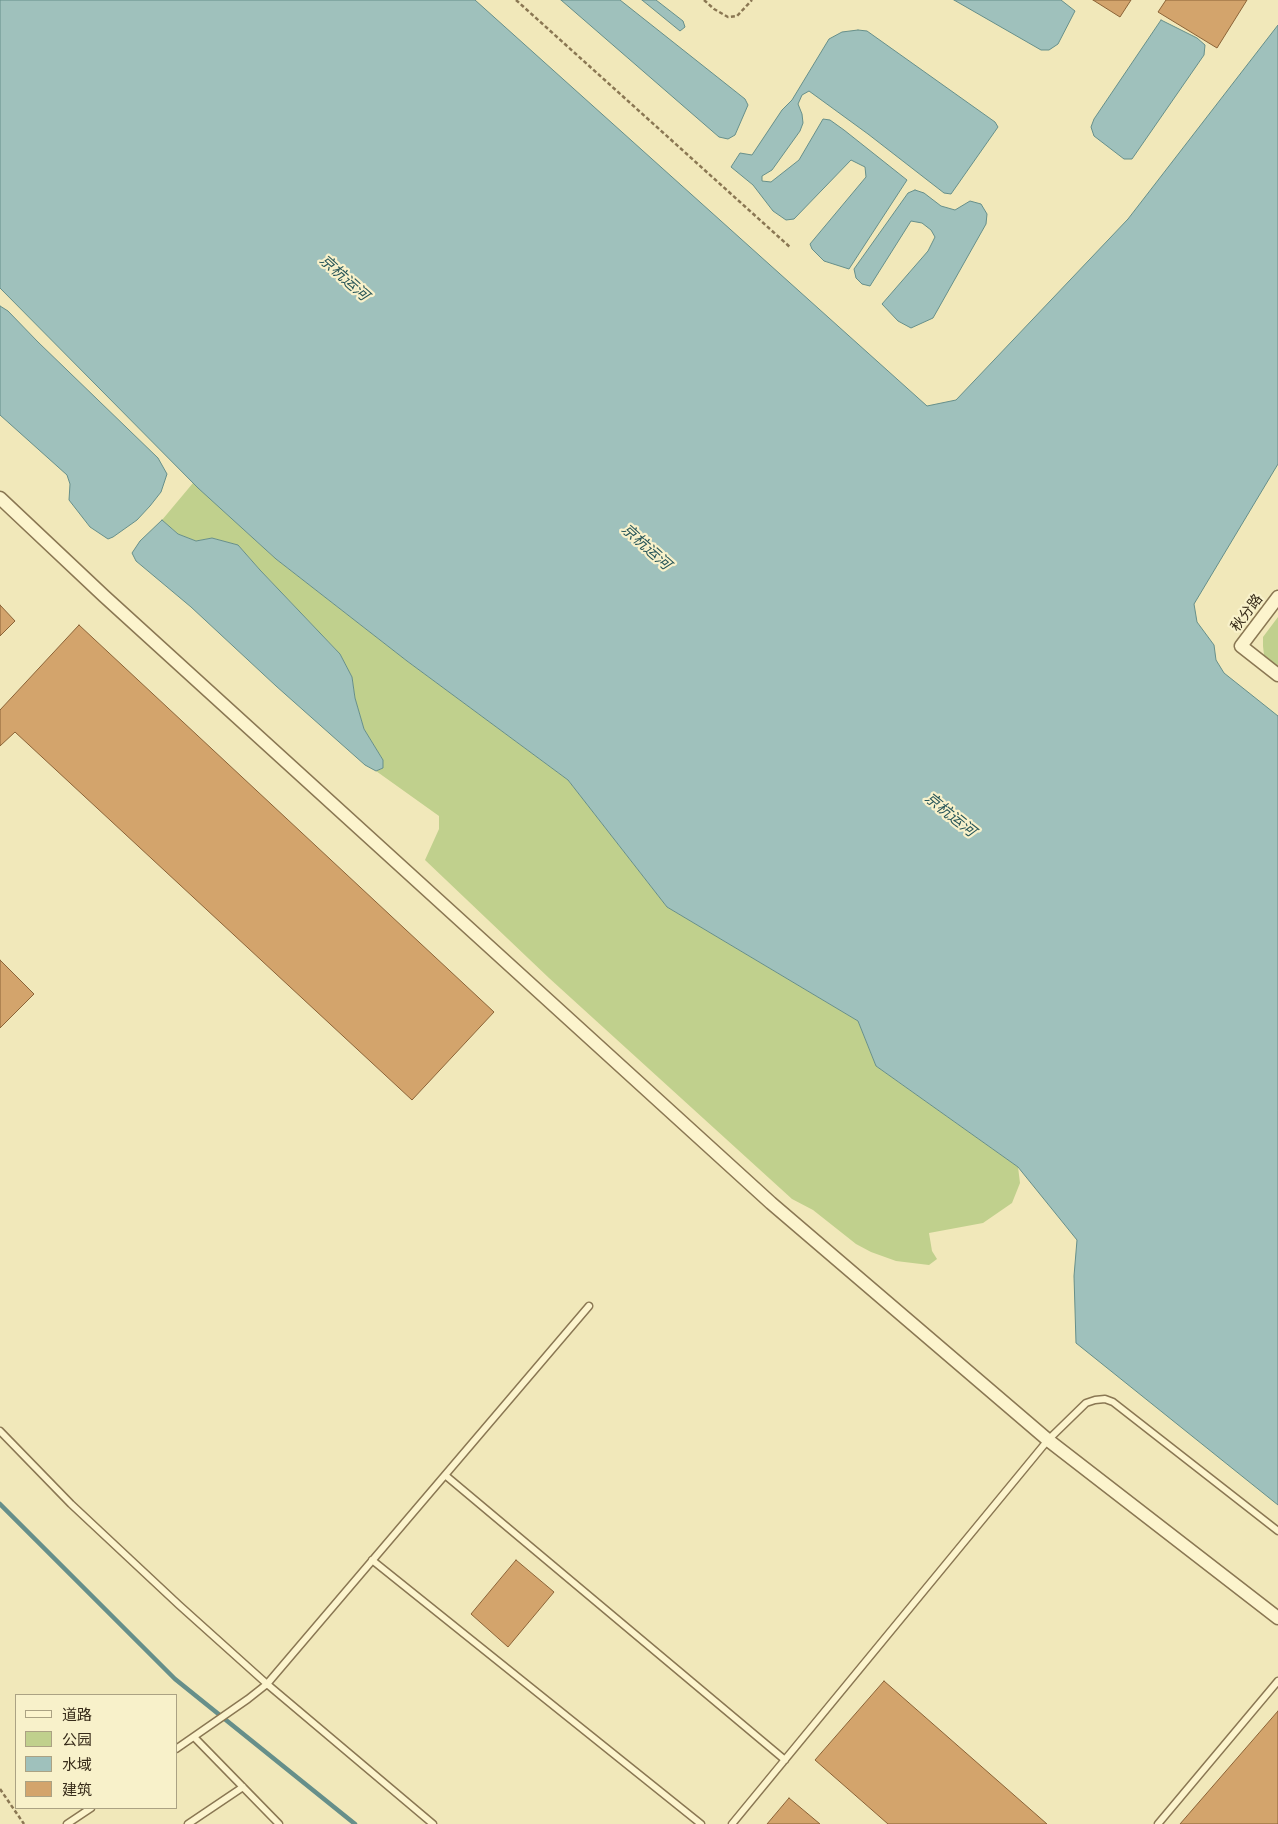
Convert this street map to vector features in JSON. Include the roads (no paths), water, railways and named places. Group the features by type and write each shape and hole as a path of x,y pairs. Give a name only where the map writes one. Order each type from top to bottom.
{"street":[{"path":"0,498 111,602 771,1203 1048,1440 1278,1618"},
{"name":"秋分路","path":"1278,597 1241,646 1278,676"}],"lane":[{"path":"178,1748 267,1684 589,1306"},
{"path":"732,1824 1048,1440 1086,1403 1105,1399 1113,1402 1278,1531"},
{"path":"0,1431 106,1536 267,1684 433,1824"},
{"path":"445,1475 785,1760"},
{"path":"372,1560 701,1824"},
{"path":"1158,1824 1278,1681"},
{"path":"194,1737 279,1824"},
{"path":"188,1824 243,1787"},
{"path":"67,1824 89,1809"}],"water":[{"name":"京杭运河","path":"0,0 475,0 927,406 956,400 1128,219 1278,25 1278,464 1194,604 1197,622 1214,645 1216,660 1224,673 1278,716 1278,1505 1076,1343 1074,1276 1077,1240 1018,1167 876,1066 858,1021 667,907 568,780 407,661 276,559 198,488 0,288"},
{"path":"561,0 620,0 745,99 748,105 735,135 728,139 719,137"},
{"path":"642,0 656,0 683,21 685,27 680,31"},
{"path":"954,0 1061,0 1075,11 1058,44 1049,50 1041,50"},
{"path":"1161,20 1197,38 1205,45 1204,55 1132,159 1124,159 1094,136 1091,127 1094,119"},
{"path":"867,31 995,122 998,127 951,194 944,193 809,91 802,95 798,104 803,123 800,131 772,170 762,176 762,181 771,182 799,160 823,119 830,120 844,130 907,180 849,269 824,261 812,249 810,244 866,177 865,167 851,160 794,219 786,220 773,211 753,185 731,167 740,153 752,155 782,110 792,100 829,39 842,32"},
{"path":"915,190 924,193 941,206 955,210 970,201 981,204 987,214 986,224 933,318 911,328 898,321 882,304 928,251 935,237 931,230 922,223 911,221 870,286 862,284 856,278 854,269 908,193"},
{"path":"0,306 8,311 158,458 167,474 161,492 150,506 137,520 113,537 108,539 90,527 69,500 70,484 67,475 0,415"},
{"path":"162,520 178,534 196,541 212,538 238,545 340,654 352,677 355,698 364,729 383,760 383,768 376,771 365,765 191,607 136,561 132,553 140,541"}],"waterway":[{"path":"0,1504 175,1679 355,1824"}]}
